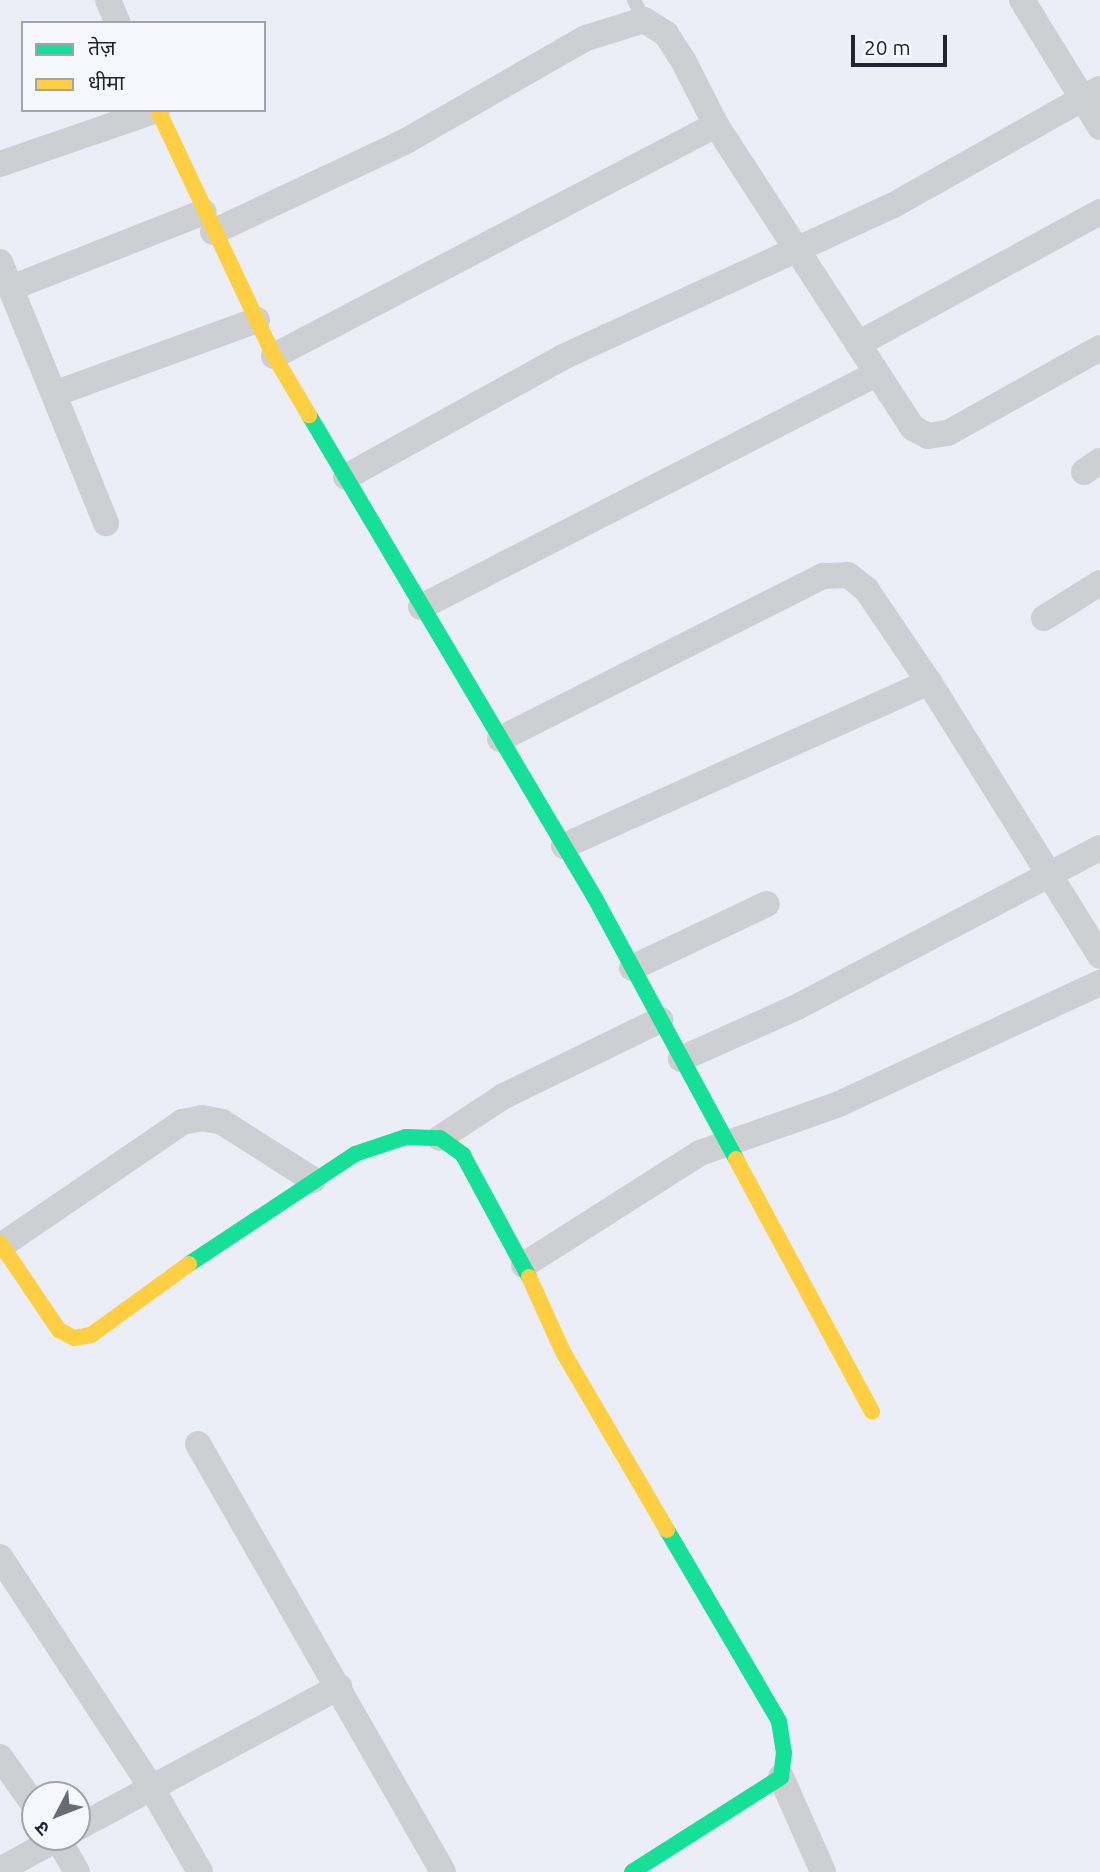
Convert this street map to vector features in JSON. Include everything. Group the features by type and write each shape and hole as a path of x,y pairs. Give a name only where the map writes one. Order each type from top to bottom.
{"street":[{"path":"107,0 117,21"},
{"path":"1022,0 1091,94 1100,127"},
{"path":"11,288 208,222 406,141 639,10 666,34 716,125 913,428 928,436 948,433 1100,348"},
{"path":"346,477 563,357 797,247 892,206 1091,94"},
{"path":"0,164 151,112"},
{"path":"158,112 274,356 564,846 872,1412"},
{"path":"274,356 716,125"},
{"path":"858,344 1100,212"},
{"path":"0,262 106,523"},
{"path":"54,394 257,320"},
{"path":"421,607 876,374"},
{"path":"500,739 824,576 848,575 866,589 929,682 1053,874 1100,956"},
{"path":"1044,618 1100,583"},
{"path":"564,846 929,682"},
{"path":"681,1059 797,1007 1100,848"},
{"path":"632,968 766,904"},
{"path":"524,1265 700,1153 839,1104 1100,983"},
{"path":"313,1180 222,1122 202,1118 182,1122 1,1244 59,1330 74,1338 91,1335 253,1218 355,1154 393,1141 440,1138 504,1096 660,1020"},
{"path":"440,1138 463,1155 524,1265 563,1353 779,1721 785,1753 781,1777 823,1872"},
{"path":"198,1444 443,1872"},
{"path":"0,1557 151,1787 200,1872"},
{"path":"91,1820 339,1687"},
{"path":"0,1757 21,1786"},
{"path":"632,1872 781,1777"},
{"path":"0,1870 34,1851"},
{"path":"69,1851 78,1872"}],"traffic: fast":[{"path":"309,415 595,898 736,1159"},
{"path":"189,1264 355,1154 406,1137 440,1138 463,1155 529,1277"},
{"path":"632,1872 781,1777 784,1753 779,1721 667,1530"}],"traffic: slow":[{"path":"159,112 274,356 309,415"},
{"path":"736,1159 872,1412"},
{"path":"0,1243 59,1330 74,1338 91,1335 189,1264"},
{"path":"529,1277 563,1352 667,1530"}]}
